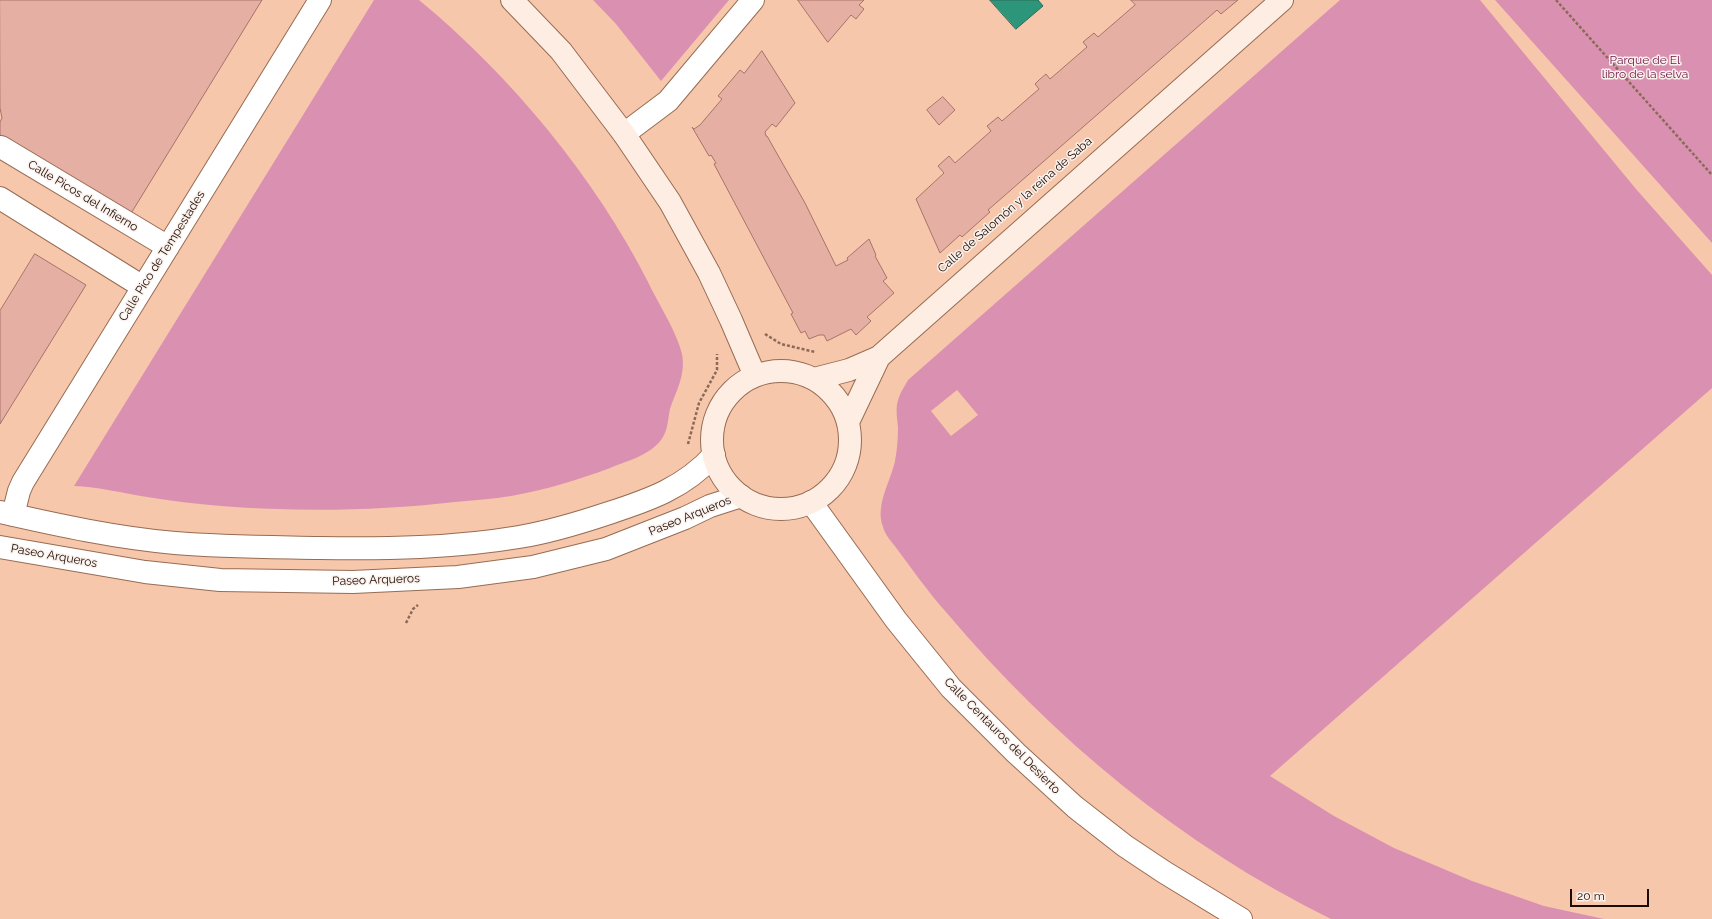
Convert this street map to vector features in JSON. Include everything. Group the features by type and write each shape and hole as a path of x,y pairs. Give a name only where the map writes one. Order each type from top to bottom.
{"street":[{"name":"Calle Pico de Tempestades","path":"6,514 23,482 320,0"},
{"path":"512,0 561,51 624,134 670,202 709,272 755,376"},
{"path":"624,134 668,101 753,0"},
{"name":"Calle de Salomón y la reina de Saba","path":"814,379 849,370 879,357 1282,0"},
{"name":"Calle Picos del Infierno","path":"0,148 1,147 168,247"},
{"path":"0,198 143,287"},
{"name":"Calle de Salomón y la reina de Saba","path":"848,422 879,357"},
{"path":"769,372 785,372 799,374 814,379 835,397 843,409 848,422 850,449 847,462 841,475 823,495 811,502 797,507 775,508 754,503 741,496 724,478 714,455 713,432 720,409 735,390 755,376 769,372"},
{"path":"6,514 109,534 174,542 224,546 372,549 465,543 520,537 569,526 631,506 672,489 702,468 714,455"},
{"name":"Paseo Arqueros","path":"0,547 145,572 220,580 353,582 458,577 533,567 606,549 685,518 710,506 741,496"},
{"name":"Calle Centauros del Desierto","path":"811,502 896,620 952,688 1016,753 1075,807 1125,846 1164,872 1241,919"}],"path":[{"path":"1556,0 1712,175"},
{"path":"1707,170 1712,167"},
{"path":"759,333 763,333 773,340 789,347 819,352"},
{"path":"687,446 699,403 717,370 717,351"}],"green space":[{"path":"374,0 419,0 453,29 486,61 548,130 603,204 627,243 680,345 683,362 682,376 670,409 665,434 653,448 640,456 561,484 511,496 426,505 338,510 250,508 184,502 74,486"},
{"path":"593,0 729,0 661,81 616,24"},
{"path":"1340,0 1480,0 1636,189 1712,275 1712,388 1270,776 1334,816 1394,848 1472,881 1544,906 1604,919 1331,919 1276,890 1223,858 1172,823 1123,786 1076,746 1031,704 987,659 933,597 885,533 881,519 882,502 896,457 898,436 897,404 908,380","holes":["957,390 978,415 951,436 931,411"]},
{"name":"Parque de El libro de la selva","path":"1495,0 1712,0 1712,243"}],"water":[{"path":"990,0 1038,0 1043,6 1016,29"}],"building":[{"path":"0,0 262,0 130,215 0,135 0,122 2,118 0,108"},
{"path":"798,0 864,0 859,5 864,9 856,19 851,15 828,42"},
{"path":"1131,0 1238,0 1221,14 1217,10 988,210 990,212 962,237 960,235 940,253 916,199 944,173 938,166 949,156 955,163 991,131 987,126 998,117 1002,121 1039,89 1035,84 1039,80 1046,74 1050,79 1087,47 1083,42 1094,33 1098,37 1135,5"},
{"path":"762,51 795,103 776,127 772,124 765,132 766,136 805,203 836,266 848,260 847,258 869,239 876,255 875,256 887,278 883,281 894,293 867,317 871,321 856,335 851,329 827,341 824,335 819,335 809,339 805,331 801,333 791,314 793,313 714,164 716,163 711,155 709,156 692,127 694,129 700,125 722,99 718,96 740,70 744,73"},
{"path":"943,97 955,110 939,125 927,110"},
{"path":"35,254 86,285 0,424 0,311"}]}
